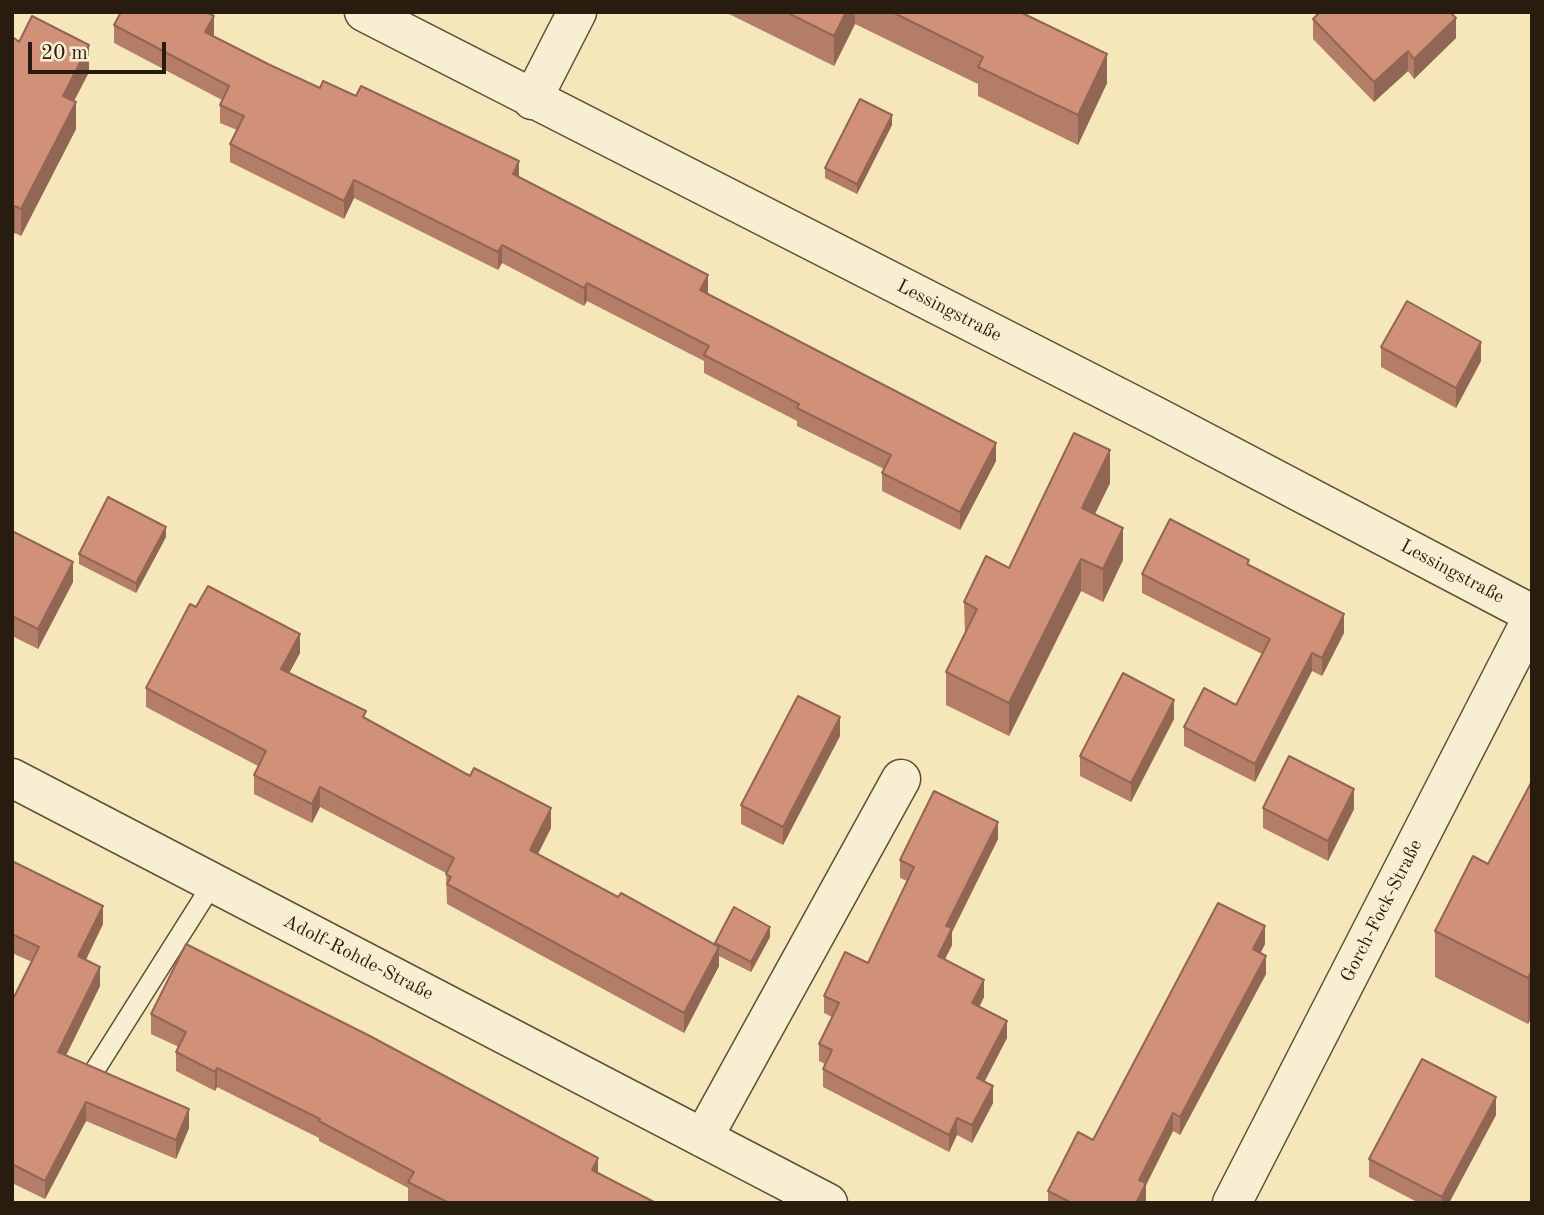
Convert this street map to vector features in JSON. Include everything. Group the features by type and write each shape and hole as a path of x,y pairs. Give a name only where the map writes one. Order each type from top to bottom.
{"street":[{"name":"Lessingstraße","path":"364,12 1159,418 1532,616"},
{"path":"532,100 577,12"},
{"name":"Gorch-Fock-Straße","path":"1232,1203 1532,616"},
{"name":"Adolf-Rohde-Straße","path":"12,778 828,1203"},
{"path":"703,1138 901,779"}],"lane":[{"path":"95,1070 213,883"}],"building":[{"path":"121,12 206,12 214,16 205,32 270,65 320,88 323,81 356,96 361,86 519,161 513,174 708,275 700,290 996,443 960,512 882,473 891,455 797,408 799,404 704,355 709,346 587,283 584,288 502,245 498,252 354,180 344,201 230,144 244,116 220,105 229,86 114,25"},
{"path":"786,12 846,12 834,36"},
{"path":"892,12 1020,12 1107,54 1078,115 978,67 983,57"},
{"path":"1320,12 1450,12 1456,18 1414,59 1408,51 1374,82 1313,19"},
{"path":"32,16 89,45 63,96 76,102 21,209 15,206 12,211 12,41 14,38 19,42"},
{"path":"860,99 892,115 857,184 825,168"},
{"path":"1407,301 1481,342 1456,388 1381,347"},
{"path":"1074,433 1110,450 1082,508 1123,528 1103,569 1081,559 1009,703 946,672 977,609 964,602 986,556 1009,568"},
{"path":"108,497 166,527 136,583 79,554"},
{"path":"1170,519 1249,560 1247,564 1344,614 1322,658 1312,653 1255,764 1184,727 1204,688 1236,705 1270,639 1142,574"},
{"path":"12,531 73,562 38,629 12,616"},
{"path":"208,586 300,634 281,669 366,711 363,717 470,776 474,768 551,808 530,850 618,897 621,893 719,947 684,1013 447,884 451,877 446,874 454,858 320,787 312,804 254,775 266,751 146,688 190,604 196,607"},
{"path":"1123,673 1174,700 1131,783 1080,756"},
{"path":"798,696 840,717 783,827 741,805"},
{"path":"1289,756 1354,789 1328,841 1263,808"},
{"path":"1532,781 1532,970 1528,978 1435,931 1473,856 1488,864"},
{"path":"934,791 998,822 946,926 952,928 938,956 984,980 972,1003 1007,1021 977,1078 993,1086 972,1125 957,1118 949,1135 823,1069 832,1050 819,1044 839,1003 824,996 845,952 868,963 914,867 900,860"},
{"path":"12,861 103,906 78,956 100,967 58,1052 189,1109 176,1140 86,1102 45,1181 12,1164 12,1001 39,947 12,934"},
{"path":"1218,903 1265,926 1253,949 1266,956 1180,1117 1173,1113 1139,1180 1146,1183 1136,1203 1067,1203 1068,1201 1048,1191 1078,1132 1093,1140"},
{"path":"734,907 770,927 751,962 715,943"},
{"path":"186,944 368,1035 598,1158 592,1170 656,1203 449,1203 408,1182 414,1172 319,1121 320,1119 217,1068 215,1072 176,1052 186,1032 151,1014"},
{"path":"1422,1059 1496,1097 1442,1197 1369,1159"}]}
